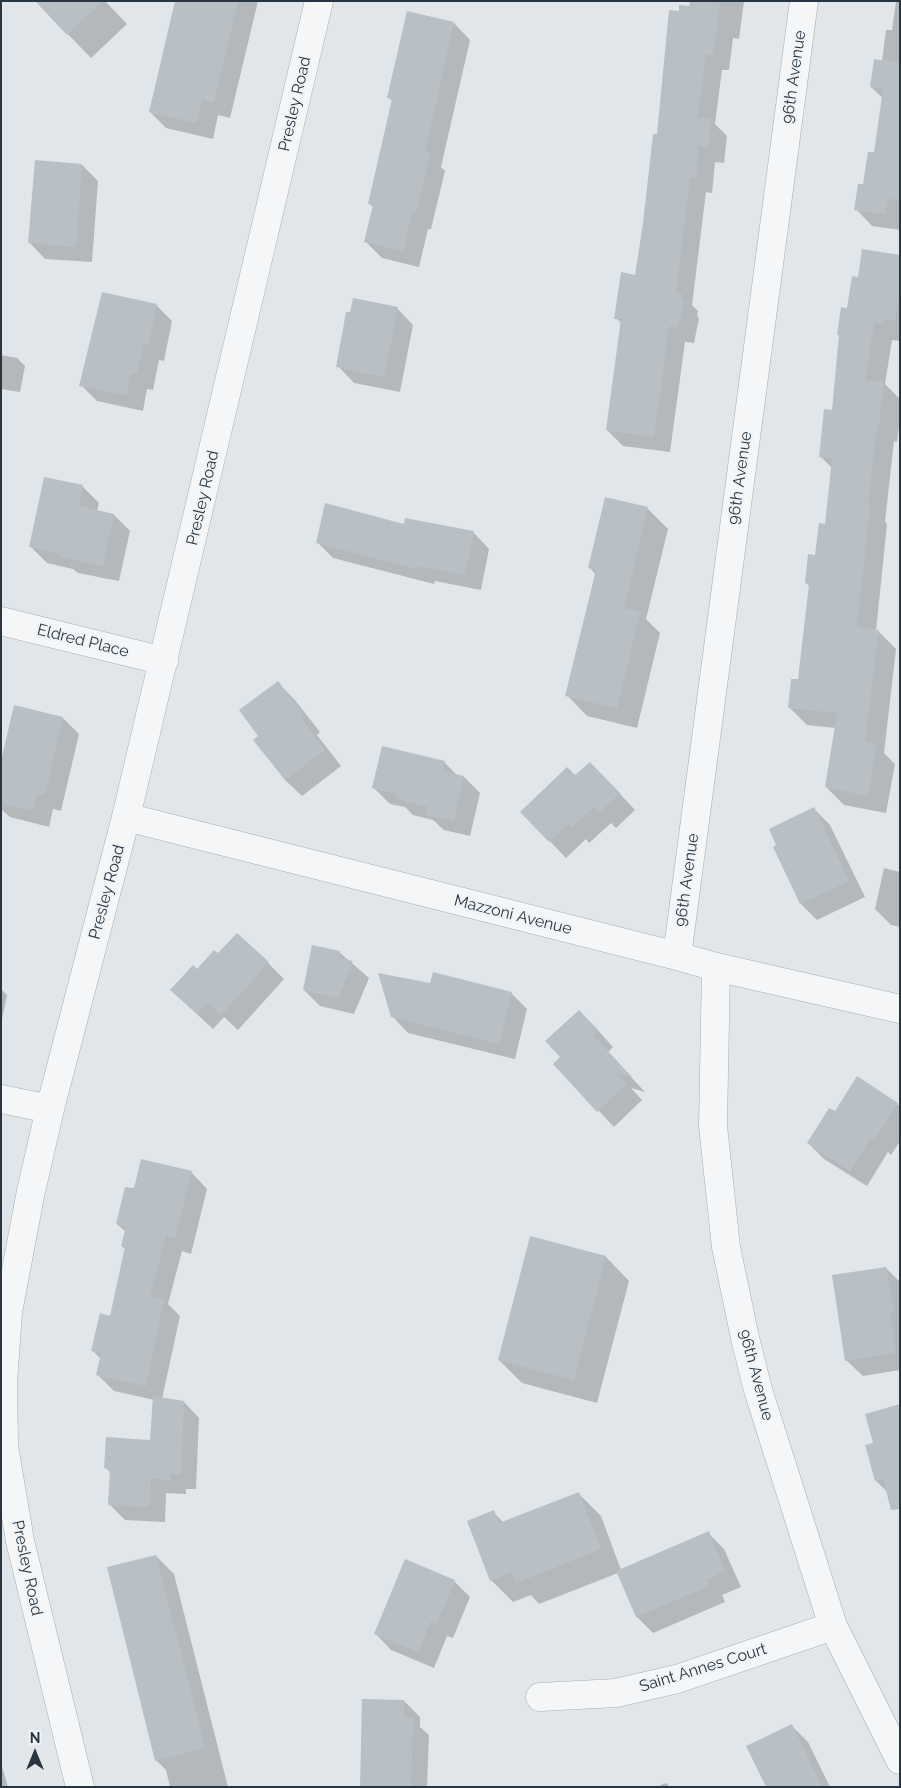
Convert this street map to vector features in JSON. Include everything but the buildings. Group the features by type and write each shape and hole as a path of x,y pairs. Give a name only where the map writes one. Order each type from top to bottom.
{"street":[{"name":"Presley Road","path":"80,1787 22,1551 4,1446 3,1383 8,1312 31,1191 50,1109 126,818 320,1"},
{"name":"96th Avenue","path":"677,956 804,1"},
{"name":"Eldred Place","path":"1,621 164,661"},
{"name":"Mazzoni Avenue","path":"126,818 716,967 900,1009"},
{"name":"96th Avenue","path":"716,967 713,1126 726,1248 745,1338 758,1390 833,1626 900,1760"},
{"path":"1,1099 50,1109"},
{"name":"Saint Annes Court","path":"540,1697 616,1693 677,1679 833,1626"}]}
